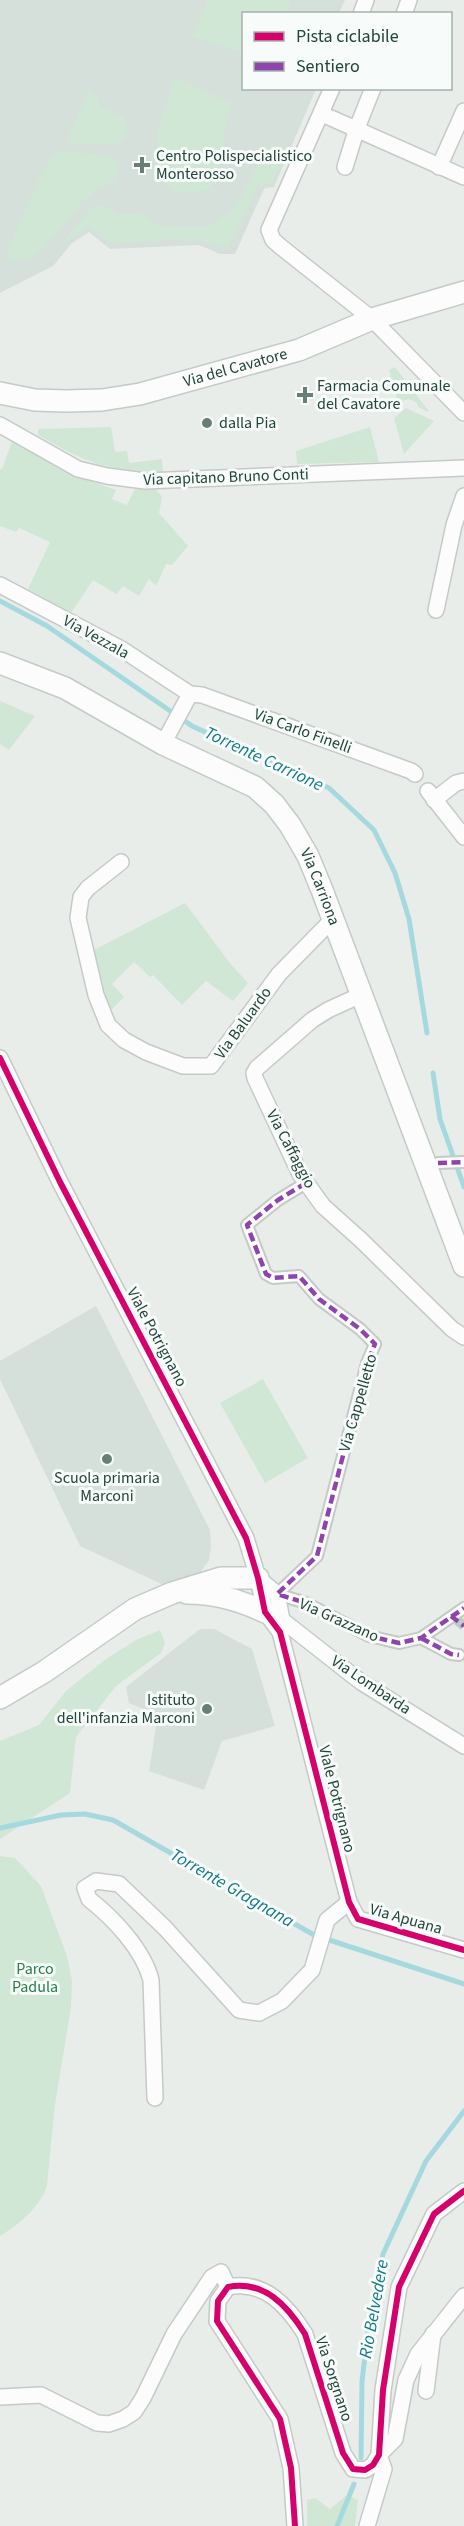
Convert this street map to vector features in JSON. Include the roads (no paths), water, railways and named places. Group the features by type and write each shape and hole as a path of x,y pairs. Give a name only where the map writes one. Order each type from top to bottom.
{"main road":[{"name":"Via del Cavatore","path":"0,393 35,400 66,401 102,400 140,394 299,350 372,318 464,292"},
{"name":"Via Carriona","path":"0,663 65,688 255,788 274,804 290,825 308,856 334,918 464,1266"},
{"path":"0,1698 44,1672 135,1608 172,1593 221,1578 258,1578"},
{"path":"172,1593 203,1593 240,1600 276,1621"}],"street":[{"path":"331,90 269,230 273,240 372,318 464,413"},
{"path":"345,167 372,90"},
{"path":"439,167 464,111"},
{"path":"322,114 464,177"},
{"name":"Via capitano Bruno Conti","path":"0,425 78,469 145,481 464,468"},
{"path":"436,610 454,525 464,496"},
{"name":"Via Vezzala","path":"0,585 123,650 187,701"},
{"name":"Via Carlo Finelli","path":"187,701 202,695 415,774"},
{"path":"166,740 187,701"},
{"path":"464,781 431,795 464,837"},
{"name":"Via Baluardo","path":"121,862 88,888 81,897 78,918 96,995 108,1025 124,1040 183,1066 211,1066 279,974 334,918"},
{"name":"Via Caffaggio","path":"363,994 312,1020 254,1073 306,1183 322,1206 361,1240 452,1329 464,1337"},
{"name":"Viale Potrignano","path":"0,1058 60,1182 246,1538 258,1578 276,1621 349,1902"},
{"path":"438,1163 464,1162"},
{"name":"Via Cappelletto","path":"277,1594 317,1556 367,1363 375,1344 360,1329 319,1299 299,1276 273,1278 266,1274 248,1225 278,1200 306,1183"},
{"path":"258,1578 277,1594"},
{"name":"Viale Potrignano","path":"276,1621 277,1594"},
{"name":"Via Grazzano","path":"277,1594 306,1603 369,1636 385,1641 399,1642 421,1638 454,1618 464,1608"},
{"name":"Via Lombarda","path":"276,1621 361,1682 464,1746"},
{"path":"421,1638 451,1654 459,1655"},
{"name":"Via Apuana","path":"155,2097 151,1980 147,1964 140,1952 89,1899 85,1888 96,1881 107,1880 119,1884 165,1928 239,2010 259,2013 282,2001 312,1970 327,1920 349,1902 358,1919 464,1950"},
{"name":"Via Sorgnano","path":"0,2397 41,2395 98,2423 109,2424 123,2419 134,2412 174,2334 212,2277 221,2272 228,2287 253,2286 274,2297 294,2316 305,2334 343,2453 353,2469 365,2470 376,2460 383,2390 399,2287 434,2214 464,2191"},
{"path":"228,2287 218,2301 216,2321 280,2418 291,2468 295,2526"},
{"path":"367,2526 384,2469 376,2460 395,2439 406,2380 418,2354 464,2296"},
{"path":"426,2391 434,2334"}],"waterway":[{"name":"Torrente Carrione","path":"0,601 47,626 192,726 329,788 374,830 395,873 409,919 427,1033"},
{"name":"Torrente Carrione","path":"433,1073 440,1119 464,1187"},
{"name":"Torrente Gragnana","path":"0,1828 61,1815 85,1814 113,1820 314,1935 464,1984"},
{"name":"Rio Belvedere","path":"361,2458 362,2381 370,2315 383,2254 426,2161 464,2111"},
{"name":"Rio Belvedere","path":"337,2526 354,2484"}],"tunnel":[{"path":"457,1620 464,1626"}],"place":[{"name":"Centro Polispecialistico Monterosso","path":"142,165"},
{"name":"Farmacia Comunale del Cavatore","path":"305,395"},
{"name":"dalla Pia","path":"207,423"},
{"name":"Scuola primaria Marconi","path":"107,1459"},
{"name":"Istituto dell'infanzia Marconi","path":"207,1709"}],"park label":[{"name":"Parco Padula","path":"35,1978"}]}
